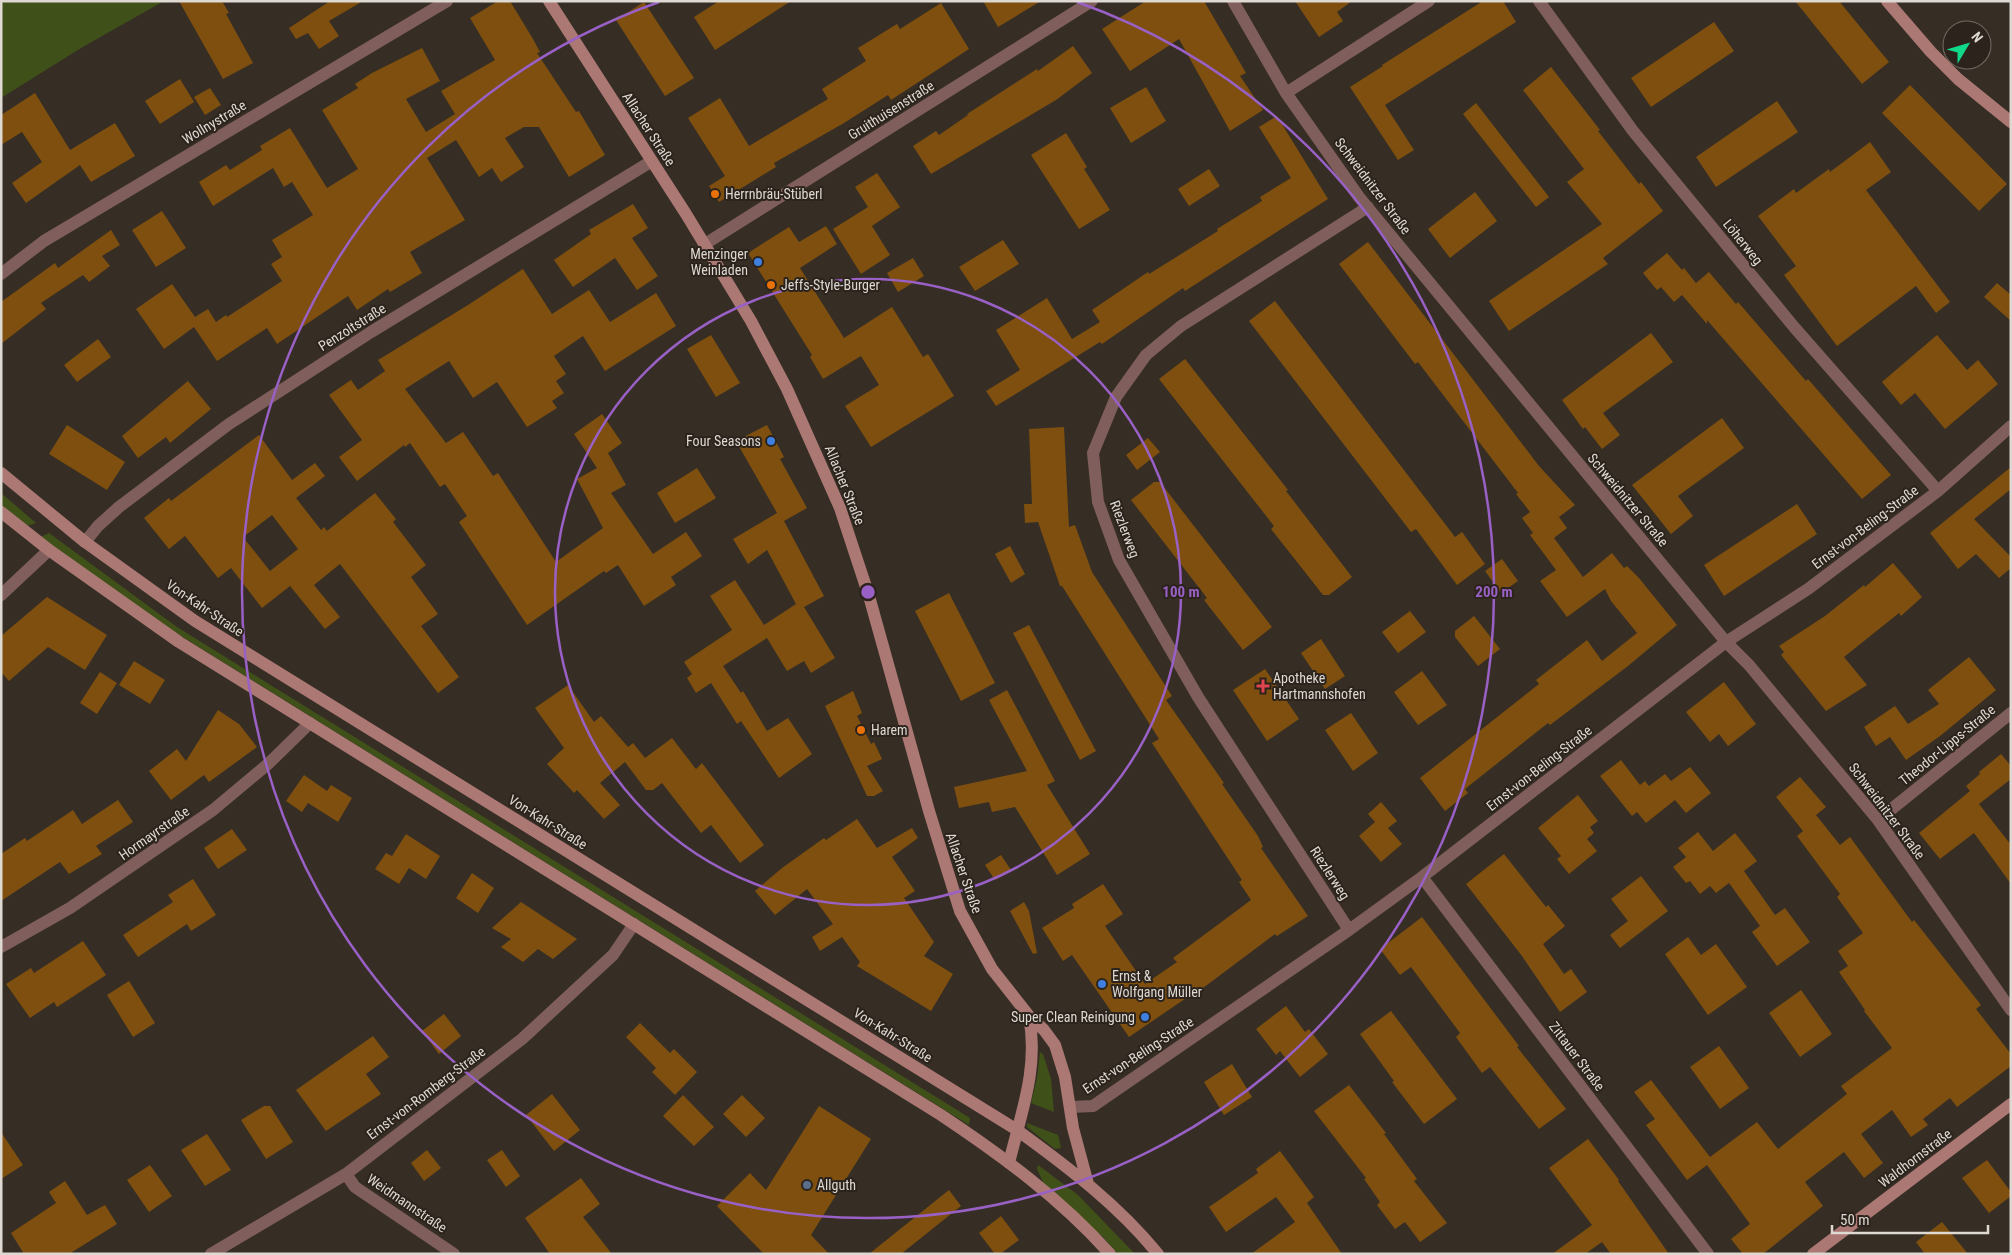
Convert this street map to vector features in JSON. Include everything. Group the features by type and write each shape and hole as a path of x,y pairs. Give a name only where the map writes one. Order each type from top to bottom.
{"main road":[{"name":"Allacher Straße","path":"549,1 705,244 751,321 787,389 840,508 869,596 928,811 960,911 992,969 1029,1016 1044,1030 1055,1045 1065,1077 1073,1128 1088,1184"},
{"path":"1888,1 1938,59 1958,79 2011,122"},
{"name":"Von-Kahr-Straße","path":"1,473 85,542 195,621 1017,1130 1088,1184"},
{"path":"1,512 49,550 179,642 941,1115 1009,1163 1062,1207 1110,1254"},
{"name":"Allacher Straße","path":"1009,1163 1032,1070 1033,1036 1029,1016"},
{"name":"Waldhornstraße","path":"1814,1254 2011,1104"},
{"path":"1088,1184 1119,1211 1158,1254"}],"street":[{"name":"Wollnystraße","path":"1,274 44,241 447,1"},
{"name":"Gruithuisenstraße","path":"705,244 1092,1"},
{"name":"Schweidnitzer Straße","path":"1233,1 1286,93 1368,207 1726,642 1749,665 1878,820 2011,1010"},
{"path":"1286,93 1429,1"},
{"name":"Löherweg","path":"1540,1 1633,131 1794,327 1938,491"},
{"name":"Penzoltstraße","path":"85,542 98,526 118,507 229,424 371,332 652,161"},
{"name":"Riezlerweg","path":"1350,930 1198,697 1119,560 1098,502 1092,453 1116,397 1146,355 1181,326 1368,207"},
{"name":"Ernst-von-Beling-Straße","path":"1071,1108 1093,1106 1350,930 1422,877 1726,642 1808,589 1938,491 2011,426"},
{"path":"1,595 49,550"},
{"name":"Theodor-Lipps-Straße","path":"1878,820 2011,713"},
{"name":"Hormayrstraße","path":"1,947 70,908 213,810 268,764 310,724"},
{"name":"Zittauer Straße","path":"1422,877 1708,1254"},
{"name":"Ernst-von-Romberg-Straße","path":"211,1254 346,1174 522,1038 613,955 634,924"},
{"name":"Weidmannstraße","path":"346,1174 356,1187 454,1254"}],"green space":[{"path":"1,1 164,1 81,48 1,98"},
{"path":"1,493 36,523 27,526 1,505"},
{"path":"49,533 177,627 970,1118 969,1125 173,631 41,537"},
{"path":"1040,1052 1043,1054 1051,1079 1054,1112 1031,1103 1037,1078"},
{"path":"1027,1123 1058,1135 1061,1148 1055,1149 1027,1127"},
{"path":"1038,1165 1078,1195 1135,1254 1118,1254 1103,1237 1044,1184 1037,1169"}],"building":[{"path":"179,1 222,1 229,13 226,14 253,63 223,79"},
{"path":"330,1 363,1 329,21 339,36 319,49 308,33 296,39 289,28"},
{"path":"498,1 510,1 540,52 537,53 576,112 579,111 605,155 569,177 539,127 524,127 505,138 524,167 501,182 492,168 479,177 456,140 427,158 465,220 410,252 422,273 390,292 388,289 357,310 348,296 277,344 267,328 217,361 194,327 164,349 136,309 172,284 195,317 208,309 216,322 226,315 227,317 282,281 271,264 282,257 272,240 313,215 292,182 284,187 273,168 213,206 199,182 226,165 230,170 262,150 260,146 290,128 327,188 358,169 322,110 358,88 355,84 372,73 422,48 440,81 406,99 426,132 455,114 441,91 495,60 470,18"},
{"path":"719,1 791,1 715,50 694,17"},
{"path":"983,1 1041,1 998,27"},
{"path":"1146,1 1204,1 1246,73 1240,76 1263,110 1230,131 1179,39 1130,71 1102,29"},
{"path":"1295,1 1352,1 1337,12 1343,21 1319,37"},
{"path":"1483,1 1503,1 1516,22 1385,105 1414,150 1398,160 1350,87"},
{"path":"1795,1 1839,1 1889,62 1862,84"},
{"path":"644,2 694,78 665,96 616,20"},
{"path":"941,3 969,49 891,100 888,95 844,123 774,163 776,167 719,202 709,186 725,176 688,118 720,98 749,146 828,99 822,89 866,61 858,48 897,24 900,29"},
{"path":"1714,22 1734,51 1651,107 1631,78"},
{"path":"1073,46 1092,73 1056,100 931,174 913,146 936,131 939,135 967,114 1037,69 1038,71"},
{"path":"1551,67 1639,184 1641,182 1663,211 1603,258 1608,264 1509,331 1489,301 1602,224 1567,182 1584,169 1523,90"},
{"path":"180,79 194,102 160,124 145,101"},
{"path":"1910,85 2007,184 1979,211 1882,113"},
{"path":"1146,87 1166,121 1131,143 1110,108"},
{"path":"210,88 221,105 205,115 194,97"},
{"path":"35,93 70,150 115,123 135,156 91,182 80,165 26,203 12,183 42,162 22,132 1,145 1,115"},
{"path":"1777,101 1798,132 1716,187 1696,157"},
{"path":"1476,103 1549,197 1536,207 1463,114"},
{"path":"1277,116 1328,199 1185,291 1183,288 1102,344 1100,342 996,406 986,391 1020,370 996,330 1047,298 1072,339 1100,322 1092,310 1148,272 1149,274 1218,231 1217,229 1262,201 1260,197 1291,178 1259,127"},
{"path":"1066,133 1087,167 1084,169 1110,210 1079,229 1031,155"},
{"path":"1870,142 1891,172 1866,190 1950,302 1936,313 1916,286 1837,346 1784,275 1796,266 1758,216 1794,189 1796,193 1829,169 1830,172"},
{"path":"1209,169 1220,186 1189,206 1178,189"},
{"path":"877,173 900,207 872,226 890,255 861,274 833,229 868,207 855,187"},
{"path":"1475,192 1497,221 1450,258 1428,229"},
{"path":"633,204 648,228 632,238 658,276 637,290 615,258 573,287 554,260 591,234 589,230"},
{"path":"162,211 186,248 156,267 132,230"},
{"path":"826,226 837,244 800,268 844,338 892,307 923,357 928,354 954,396 871,447 845,406 879,385 861,356 823,379 810,357 812,355 748,253 789,227 799,242"},
{"path":"111,230 120,245 102,256 110,266 89,282 83,275 41,303 46,309 1,344 1,302 55,263 58,268"},
{"path":"1003,240 1019,264 975,291 959,267"},
{"path":"1368,242 1539,466 1575,505 1559,517 1567,528 1554,538 1583,577 1612,553 1624,568 1627,566 1639,578 1677,625 1628,666 1550,725 1548,723 1465,789 1468,793 1445,811 1420,778 1539,684 1536,680 1587,640 1602,661 1637,633 1611,601 1605,589 1567,617 1540,581 1556,570 1530,535 1533,533 1522,518 1530,512 1516,494 1518,493 1418,362 1415,364 1339,264"},
{"path":"1667,253 1682,270 1684,268 1696,283 1709,272 1736,304 1738,302 1806,381 1808,379 1891,475 1862,499 1707,320 1707,324 1682,295 1674,302 1661,287 1657,290 1643,273"},
{"path":"913,258 924,276 898,292 887,273"},
{"path":"523,269 552,314 589,290 610,322 656,293 676,326 605,371 583,336 554,356 566,374 556,381 564,393 552,401 557,408 527,427 497,382 473,398 449,361 405,389 446,443 463,432 493,476 498,473 556,562 603,528 577,479 597,468 574,434 602,414 622,443 608,453 626,485 611,493 653,554 686,532 702,556 671,577 676,585 644,606 618,565 606,573 604,571 527,625 459,522 467,516 445,484 440,487 410,443 405,447 404,445 357,481 339,457 362,440 329,395 351,380 358,390 385,371 378,360"},
{"path":"1997,283 2011,295 2011,321 1984,297"},
{"path":"1275,301 1455,537 1462,532 1485,564 1457,585 1416,529 1411,532 1249,321"},
{"path":"1651,333 1673,362 1603,413 1620,435 1602,449 1585,427 1583,429 1562,400"},
{"path":"711,335 740,383 716,397 687,349"},
{"path":"1937,335 1967,370 1978,360 1998,384 1945,429 1915,393 1901,405 1882,382"},
{"path":"98,339 111,357 77,382 64,365"},
{"path":"1185,359 1288,490 1286,491 1352,577 1329,595 1323,595 1271,529 1274,526 1159,379"},
{"path":"188,381 211,409 170,443 166,437 138,458 122,436"},
{"path":"1722,418 1744,448 1678,496 1693,516 1671,534 1632,485"},
{"path":"67,425 125,462 107,490 49,454"},
{"path":"767,425 784,457 780,459 807,508 784,521 824,596 804,607 835,658 811,673 804,661 787,671 767,638 723,666 741,693 743,691 767,731 788,718 812,754 779,778 741,721 737,724 711,683 696,693 687,678 692,674 684,662 732,630 710,596 735,580 764,625 796,604 767,550 748,564 733,539 777,513 736,441"},
{"path":"1064,427 1069,527 1075,525 1092,572 1172,696 1166,700 1224,783 1222,784 1258,836 1263,847 1261,848 1308,916 1277,936 1275,934 1199,991 1129,1037 1072,955 1063,961 1042,928 1074,908 1072,904 1103,884 1123,914 1105,926 1145,984 1177,962 1173,958 1251,900 1239,882 1242,880 1152,743 1159,739 1062,586 1060,586 1038,522 1025,523 1024,504 1032,504 1029,429"},
{"path":"259,435 292,480 315,463 325,476 296,498 321,530 324,527 327,531 375,493 396,519 393,522 426,565 411,577 438,614 421,626 459,677 438,693 340,564 314,585 340,617 325,629 290,586 262,608 231,568 218,578 185,536 169,549 144,518 169,498 171,501","holes":["272,515 298,549 270,571 243,537"]},
{"path":"1148,438 1160,452 1137,470 1126,455"},
{"path":"2011,467 2011,489 1974,519 2011,557 2011,568 1999,578 1976,554 1958,569 1930,533"},
{"path":"697,468 716,498 675,523 657,493"},
{"path":"1154,482 1160,482 1272,627 1243,650 1204,600 1207,598 1131,500"},
{"path":"1797,504 1817,534 1724,596 1704,565"},
{"path":"1010,546 1025,574 1011,583 995,554"},
{"path":"1502,559 1518,581 1501,593 1485,571"},
{"path":"1893,563 1922,597 1901,616 1899,613 1844,657 1867,685 1826,711 1781,655 1784,652 1779,646 1825,616 1864,585 1865,587"},
{"path":"949,593 995,683 961,701 915,611"},
{"path":"47,597 107,635 85,670 48,647 9,681 1,672 1,636"},
{"path":"1410,611 1426,632 1398,653 1382,632"},
{"path":"1474,616 1500,649 1478,666 1455,637 1455,631"},
{"path":"1029,625 1096,751 1080,760 1013,633"},
{"path":"1321,639 1345,676 1325,689 1301,653"},
{"path":"1969,657 1996,690 1940,736 1906,760 1890,737 1876,746 1864,727 1895,706 1908,724 1939,704 1928,690"},
{"path":"134,661 165,680 150,704 119,685"},
{"path":"1265,669 1299,719 1267,741 1233,690"},
{"path":"1422,671 1447,705 1418,725 1394,692"},
{"path":"100,672 117,683 97,714 80,703"},
{"path":"1724,682 1756,724 1728,746 1719,734 1710,742 1686,712"},
{"path":"568,685 594,722 601,716 628,747 633,743 645,758 672,738 696,769 702,763 764,845 740,863 711,825 701,833 662,783 653,790 646,790 625,762 600,783 620,805 604,819 577,790 574,793 547,764 564,748 535,708"},
{"path":"1007,690 1055,781 1047,785 1090,854 1057,875 1015,807 992,812 989,802 959,808 954,787 1027,771 989,700"},
{"path":"853,691 862,713 857,716 871,744 874,742 882,759 867,766 883,791 874,796 867,796 825,706"},
{"path":"218,710 239,724 257,747 209,782 204,775 171,800 149,771 177,749 186,761"},
{"path":"1351,713 1378,753 1353,771 1325,730"},
{"path":"2001,754 2011,766 2011,779 1979,804 2011,845 2011,884 1974,833 1940,859 1919,833 1970,791 1966,786 1980,774 1979,772"},
{"path":"1621,760 1640,785 1645,781 1649,786 1665,774 1671,781 1690,767 1711,793 1686,813 1675,800 1646,823 1637,812 1632,816 1600,776"},
{"path":"304,775 327,791 331,785 352,798 338,822 308,803 302,812 286,801"},
{"path":"1800,777 1826,807 1816,815 1840,845 1850,837 1912,922 1914,920 1981,1005 1976,1009 2011,1054 2011,1066 1957,1107 1950,1098 1923,1119 1928,1125 1911,1137 1892,1110 1861,1134 1883,1163 1864,1178 1844,1152 1805,1182 1823,1206 1763,1254 1743,1254 1731,1239 1750,1224 1707,1165 1687,1180 1646,1125 1655,1119 1634,1092 1651,1080 1710,1157 1757,1122 1778,1149 1847,1094 1841,1086 1892,1048 1864,1011 1839,972 1848,966 1838,951 1863,933 1837,897 1840,894 1797,836 1803,831 1776,797"},
{"path":"1578,795 1598,821 1590,827 1594,833 1587,839 1597,851 1569,874 1557,859 1561,856 1538,828"},
{"path":"118,800 133,822 96,846 102,854 69,874 60,862 1,901 1,854 25,838 27,841 73,810 82,824"},
{"path":"1381,802 1397,821 1388,828 1402,844 1381,862 1359,836 1375,822 1368,814"},
{"path":"857,819 877,848 912,828 918,838 892,857 915,891 904,898 934,942 924,956 953,974 931,1011 857,966 860,962 842,937 820,951 812,937 833,924 807,889 775,915 755,891 782,868 824,838 826,840"},
{"path":"232,829 247,850 218,869 204,848"},
{"path":"1698,832 1713,851 1735,833 1757,861 1744,871 1775,915 1785,908 1810,942 1777,966 1752,932 1760,926 1729,883 1716,893 1710,886 1700,894 1690,881 1686,883 1673,867 1686,857 1678,848"},
{"path":"406,834 440,856 426,879 409,868 399,884 375,869 386,853 392,856"},
{"path":"1504,854 1546,907 1548,905 1565,926 1543,944 1564,974 1571,969 1587,992 1560,1012 1522,956 1466,884"},
{"path":"1001,855 1011,870 995,880 985,865"},
{"path":"472,873 494,888 478,913 456,898"},
{"path":"1641,876 1668,911 1620,948 1610,935 1628,921 1611,899"},
{"path":"193,879 216,915 191,931 187,924 138,957 123,935 173,902 168,895"},
{"path":"521,902 577,939 553,959 538,949 523,962 501,947 511,939 492,928"},
{"path":"1024,902 1029,911 1037,953 1033,954 1010,911"},
{"path":"1422,917 1519,1046 1517,1047 1566,1109 1539,1129 1490,1067 1482,1073 1456,1037 1460,1033 1411,967 1400,975 1380,949"},
{"path":"1688,937 1701,955 1716,944 1747,987 1708,1015 1665,954"},
{"path":"83,941 106,975 57,1007 54,1002 30,1018 6,984 31,968 34,973"},
{"path":"129,981 155,1023 133,1037 107,995"},
{"path":"1801,990 1832,1034 1800,1057 1769,1013"},
{"path":"1286,1006 1305,1032 1309,1029 1328,1054 1300,1077 1280,1051 1276,1055 1256,1029"},
{"path":"1391,1011 1457,1099 1424,1124 1392,1082 1394,1081 1360,1034"},
{"path":"444,1014 461,1036 439,1054 422,1031"},
{"path":"640,1023 670,1053 674,1049 697,1072 675,1095 652,1072 656,1068 626,1037"},
{"path":"373,1036 389,1057 366,1074 381,1094 326,1131 296,1090"},
{"path":"1719,1046 1749,1088 1720,1109 1690,1067"},
{"path":"1232,1064 1252,1097 1224,1115 1204,1082"},
{"path":"1349,1085 1386,1133 1384,1134 1417,1179 1414,1181 1447,1223 1420,1242 1405,1222 1395,1229 1377,1205 1380,1202 1364,1179 1366,1178 1314,1111"},
{"path":"552,1094 580,1130 554,1151 526,1115"},
{"path":"683,1095 714,1127 694,1146 663,1116"},
{"path":"742,1095 765,1118 746,1137 723,1114"},
{"path":"264,1106 270,1106 293,1142 266,1159 241,1120"},
{"path":"819,1106 871,1139 811,1235 829,1254 764,1254 717,1206 750,1173 766,1190"},
{"path":"1,1132 23,1165 1,1179"},
{"path":"207,1134 231,1170 205,1186 181,1150"},
{"path":"1588,1139 1619,1180 1669,1254 1611,1254 1602,1242 1585,1254 1552,1254 1592,1225 1549,1168"},
{"path":"427,1150 441,1168 424,1181 411,1163"},
{"path":"502,1150 520,1176 506,1187 487,1160"},
{"path":"1280,1151 1314,1197 1307,1203 1342,1254 1251,1254 1295,1222 1276,1197 1226,1232 1209,1207 1258,1173 1256,1169"},
{"path":"1987,1160 2011,1192 2011,1196 1989,1213 1962,1178"},
{"path":"150,1165 172,1196 149,1212 127,1180"},
{"path":"581,1178 600,1204 583,1217 612,1254 550,1254 525,1218"},
{"path":"65,1181 87,1215 105,1205 117,1224 69,1254 24,1254 11,1233 56,1203 49,1192"},
{"path":"949,1190 961,1206 901,1254 869,1254"},
{"path":"1001,1216 1019,1240 1000,1254 995,1254 979,1233"},
{"path":"1942,1222 1968,1254 1925,1254 1916,1242"}],"place":[{"name":"Herrnbräu-Stüberl","path":"715,194"},
{"name":"Menzinger Weinladen","path":"758,262"},
{"name":"Jeffs-Style-Burger","path":"771,285"},
{"name":"Four Seasons","path":"771,441"},
{"name":"Apotheke Hartmannshofen","path":"1263,686"},
{"name":"Harem","path":"861,730"},
{"name":"Ernst & Wolfgang Müller","path":"1102,984"},
{"name":"Super Clean Reinigung","path":"1145,1017"},
{"name":"Allguth","path":"807,1185"}]}
